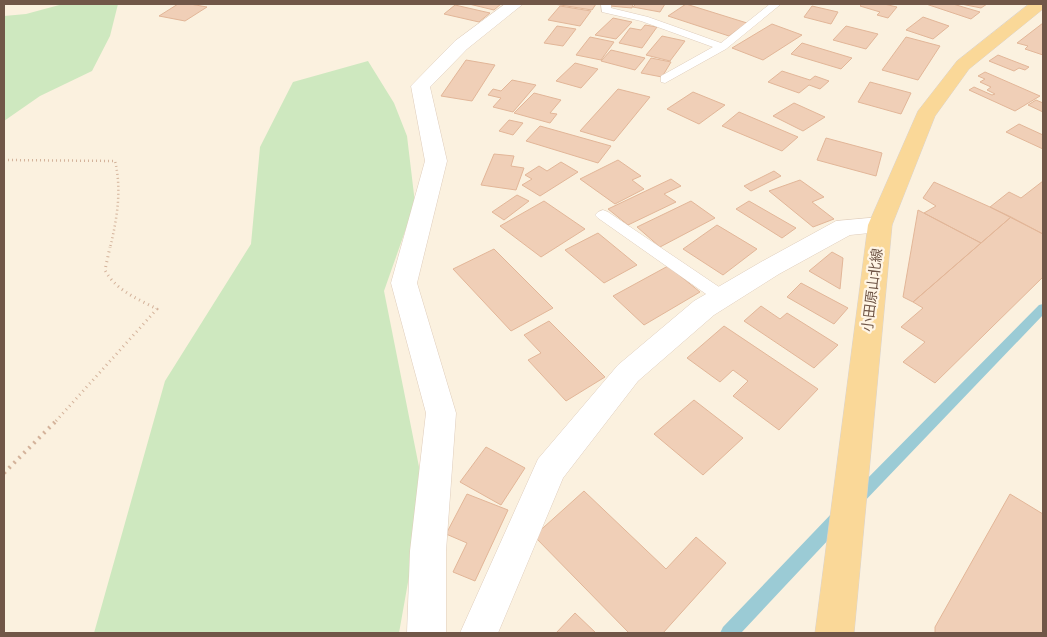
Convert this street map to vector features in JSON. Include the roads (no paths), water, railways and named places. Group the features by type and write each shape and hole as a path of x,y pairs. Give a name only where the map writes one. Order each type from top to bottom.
{"main road":[{"name":"小田原山北線","path":"834,633 880,225 925,115 964,65 1039,4"}],"street":[{"path":"426,633 428,551 441,413 404,283 436,161 420,86 461,45 515,4"},
{"path":"479,633 550,469 628,373 704,308 770,268 845,227 880,225"}],"lane":[{"path":"606,4 606,10 644,20 722,47"},
{"path":"665,79 722,47 776,4"},
{"path":"603,215 722,297"}],"waterway":[{"path":"856,500 1043,308"},
{"path":"729,633 840,516"}]}
